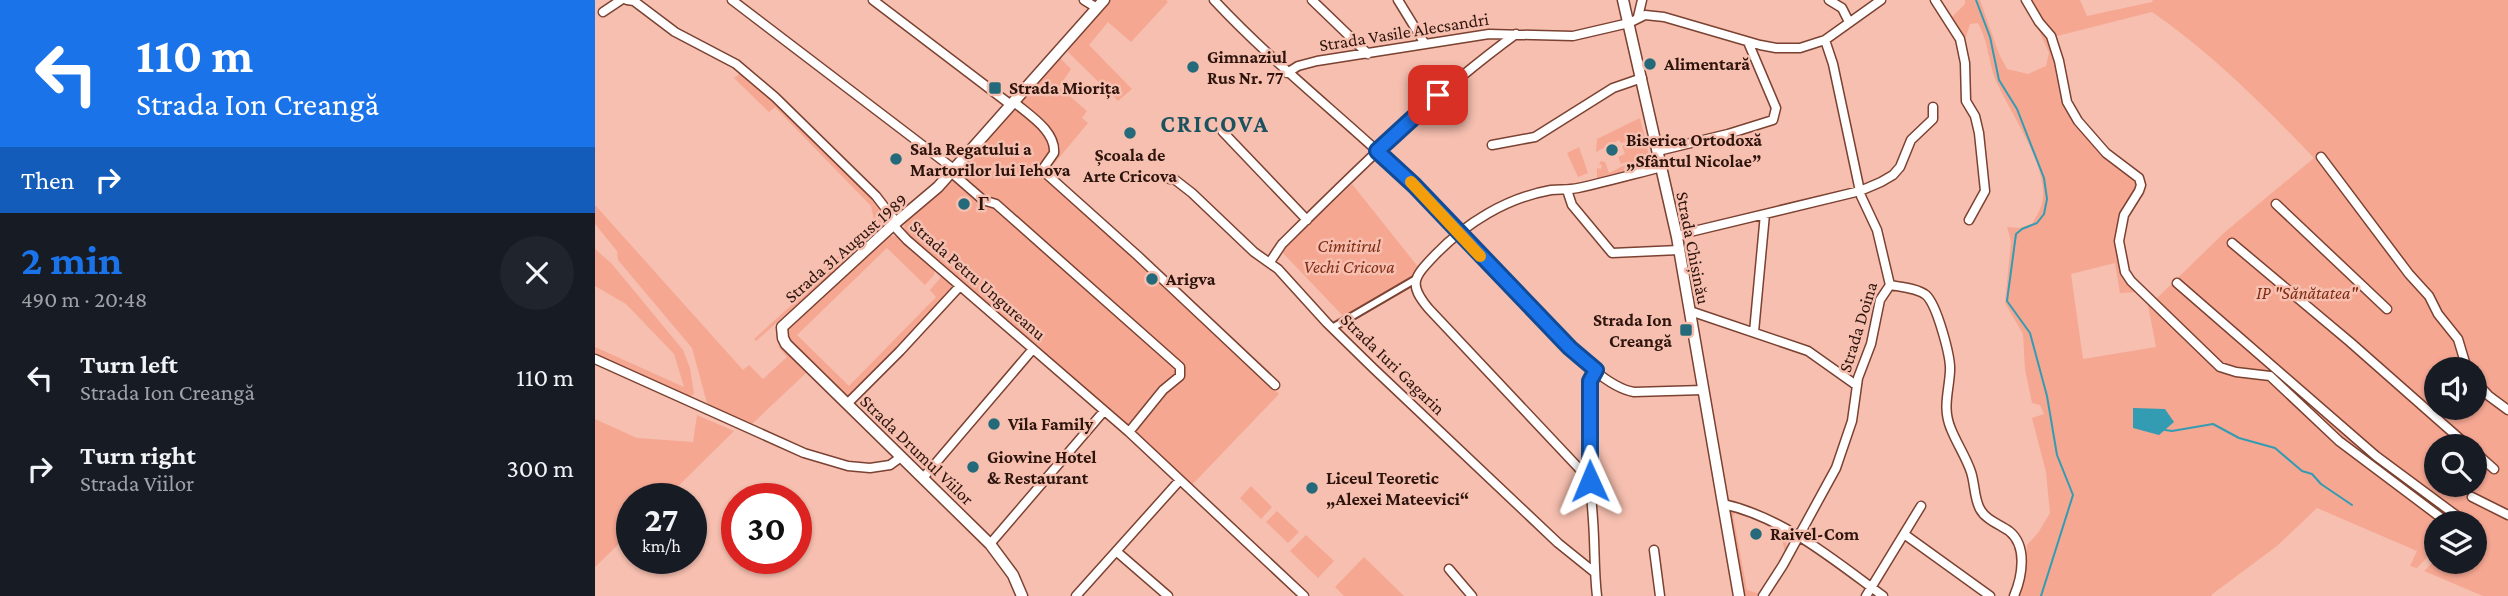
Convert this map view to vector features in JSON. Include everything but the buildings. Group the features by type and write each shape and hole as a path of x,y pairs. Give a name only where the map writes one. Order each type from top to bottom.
{"street":[{"path":"603,12 621,0"},
{"name":"Strada Petru Ungureanu","path":"627,0 634,1 675,33 736,64 775,97 876,196 893,218 893,225 1129,432 1304,596"},
{"path":"732,0 954,172 983,200 996,204 1180,367 1180,376 1163,390 1129,432"},
{"path":"873,0 1046,130 1052,139 1054,153 1042,170 1275,385"},
{"path":"1084,0 1100,4"},
{"path":"1214,0 1287,73 1377,151 1570,348 1608,380 1625,391 1703,390"},
{"path":"1312,0 1368,54"},
{"path":"1398,0 1425,44"},
{"name":"Strada Chișinău","path":"1623,0 1634,20 1642,78 1677,237 1739,596"},
{"path":"1634,20 1642,0"},
{"path":"1829,0 1844,11 1849,22"},
{"name":"Strada Vasile Alecsandri","path":"1287,73 1298,66 1317,61 1489,34 1573,36 1652,15 1748,42 1788,48 1812,45 1825,40 1881,0"},
{"path":"1935,0 1960,39 1965,64 1966,101 1975,116 1979,133 1985,191 1969,220"},
{"path":"2026,0 2051,36 2067,102 2078,121 2106,153 2139,178 2141,185 2124,215 2119,241 2125,272 2131,281 2220,367 2270,376 2339,441 2432,511"},
{"name":"Strada 31 August 1989","path":"781,333 784,322 954,172 1100,4"},
{"path":"1271,262 1282,244 1377,151 1438,95 1517,33"},
{"name":"Strada Doina","path":"1763,596 1799,536 1841,455 1852,421 1856,385 1871,344 1880,300 1890,285 1877,230 1860,191 1833,64 1825,40"},
{"path":"1658,151 1731,134 1773,120 1776,108 1748,42"},
{"path":"1492,145 1535,136 1613,88 1642,78"},
{"path":"1677,237 1860,191 1893,175 1900,167 1911,140 1933,119 1933,107"},
{"path":"1223,132 1307,220"},
{"path":"2321,158 2409,274 2429,296 2438,314 2458,339 2463,357"},
{"path":"1332,328 1416,279 1427,263 1459,232 1503,206 1553,190 1567,190 1662,167"},
{"name":"Strada Iuri Gagarin","path":"1170,180 1174,179 1192,192 1254,252 1271,262 1332,328 1558,543 1594,572"},
{"path":"1567,190 1572,205 1612,253 1679,250"},
{"path":"2276,204 2387,309"},
{"path":"1754,332 1765,214"},
{"path":"2232,243 2454,434"},
{"path":"1416,279 1415,292 1429,309 1590,481"},
{"path":"2177,283 2357,440 2449,511"},
{"path":"1890,285 1926,295 1933,307 1945,341 1950,367 1946,391 1947,418 1968,463 1978,504 1985,515 2015,537 2020,546 2021,577 2014,596"},
{"path":"847,404 960,286"},
{"path":"1690,311 1808,351 1856,385"},
{"name":"Strada Drumul Viilor","path":"781,333 786,344 990,544 1013,575 1023,596"},
{"path":"923,478 1033,349"},
{"path":"595,359 816,457 848,466 870,468 890,465 901,457"},
{"path":"1596,370 1590,381 1590,481 1597,596"},
{"path":"2487,394 2508,410"},
{"path":"990,544 1104,411"},
{"path":"2487,463 2494,469"},
{"path":"1076,596 1180,480"},
{"path":"2474,497 2508,514"},
{"path":"1723,504 1745,509 1799,536 1883,596"},
{"path":"1866,596 1921,506"},
{"path":"1905,534 1990,596"},
{"path":"1116,551 1168,596"},
{"path":"1654,551 1660,596"},
{"path":"1449,569 1472,596"}],"green space":[{"path":"1110,0 1168,2 1131,42 1108,22 1089,45 1132,89 1118,101 1068,52 1069,47"},
{"name":"IP \"Sănătatea\"","path":"1965,0 1980,0 2007,69 2028,74 2046,66 2049,53 2038,28 2040,27 2049,37 2076,122 2135,178 2137,185 2117,243 2122,272 2138,292 2120,293 2115,263 2071,274 2083,359 2156,347 2147,300 2151,296 2156,299 2225,232 2314,158 2216,63 2152,12 2057,36 2028,0 2080,0 2087,16 2153,0 2508,0 2508,596 2483,596 2431,574 2487,574 2487,511 2424,511 2424,561 2417,568 2410,566 2417,551 2317,508 2277,546 2212,596 2019,596 2026,568 2027,545 2050,513 2046,472 2032,418 2044,414 2040,405 2032,403 2025,369 2023,334 2005,303 2011,241 2007,227 2019,228 2032,224 2042,204 2043,190 2035,159 1995,77 1978,23 1970,24 1966,37 1963,38 1951,18 1965,4"},
{"path":"1060,58 1071,69 1059,87 1087,111 1082,118 1088,123 1048,171 1133,257 1279,394 1189,488 907,235 904,226 907,220 953,180"},
{"path":"740,74 746,75 778,104 888,217 887,224 756,341 754,339 817,282 817,275 872,226 874,220 871,206 775,107 769,112 734,78"},
{"path":"1640,118 1651,164 1597,179 1597,168 1601,169 1601,161 1605,162 1609,173 1627,164 1621,164 1618,157 1625,154 1622,146 1627,144 1619,140 1596,152 1597,139"},
{"path":"1579,147 1588,173 1578,177 1567,153"},
{"name":"Cimitirul Vechi Cricova","path":"1352,184 1419,268 1415,276 1344,317 1281,251"},
{"path":"595,205 743,370 749,365 763,379 787,357 776,344 807,372 751,425 714,409 707,403 692,348 618,260 617,251 595,224"},
{"path":"887,236 896,236 935,269 934,275 925,285 887,248 797,335 849,386 936,297 930,290 942,276 954,287 848,399 787,341 786,326"},
{"path":"595,249 612,264 683,350 690,368 694,394 689,397 595,355 595,347 684,387 674,354 626,304 595,286"},
{"path":"697,415 734,431 681,483 616,483 616,547 595,567 595,419 637,438 693,442"},
{"path":"1251,486 1272,507 1261,519 1240,498"},
{"path":"1732,509 1747,590 1760,594 1785,553 1781,533 1785,536 1788,554 1761,596 1744,596 1729,514"},
{"path":"1277,511 1299,532 1288,543 1266,522"},
{"path":"1306,535 1334,561 1318,578 1290,551"},
{"path":"1364,557 1404,596 1344,596 1335,587"}],"water":[{"path":"2133,408 2165,409 2174,422 2159,435 2133,428"}],"waterway":[{"path":"1976,0 1990,37 1999,80 2017,109 2044,178 2047,199 2044,214 2037,223 2016,234 2007,301 2030,333 2047,396 2057,455 2073,495 2041,596"},
{"path":"2165,430 2213,424 2239,438 2275,448 2302,471 2312,474 2321,484 2352,505"}],"slow traffic":[{"path":"1411,182 1480,256"}],"place":[{"name":"Alimentară","path":"1650,64"},
{"name":"Gimnaziul Rus Nr. 77","path":"1193,67"},
{"name":"Strada Miorița","path":"995,88"},
{"name":"Școala de Arte Cricova","path":"1130,133"},
{"name":"Biserica Ortodoxă „Sfântul Nicolae”","path":"1612,150"},
{"name":"Sala Regatului a Martorilor lui Iehova","path":"896,159"},
{"name":"Г","path":"964,204"},
{"name":"Arigva","path":"1152,279"},
{"name":"Strada Ion Creangă","path":"1686,330"},
{"name":"Vila Family","path":"994,424"},
{"name":"Giowine Hotel & Restaurant","path":"973,467"},
{"name":"Liceul Teoretic „Alexei Mateevici“","path":"1312,488"},
{"name":"Raivel-Com","path":"1756,534"}],"district":[{"name":"CRICOVA","path":"1215,124"}],"route":[{"path":"1438,95 1377,151 1414,185 1570,348 1596,370 1590,381 1590,481"}]}
